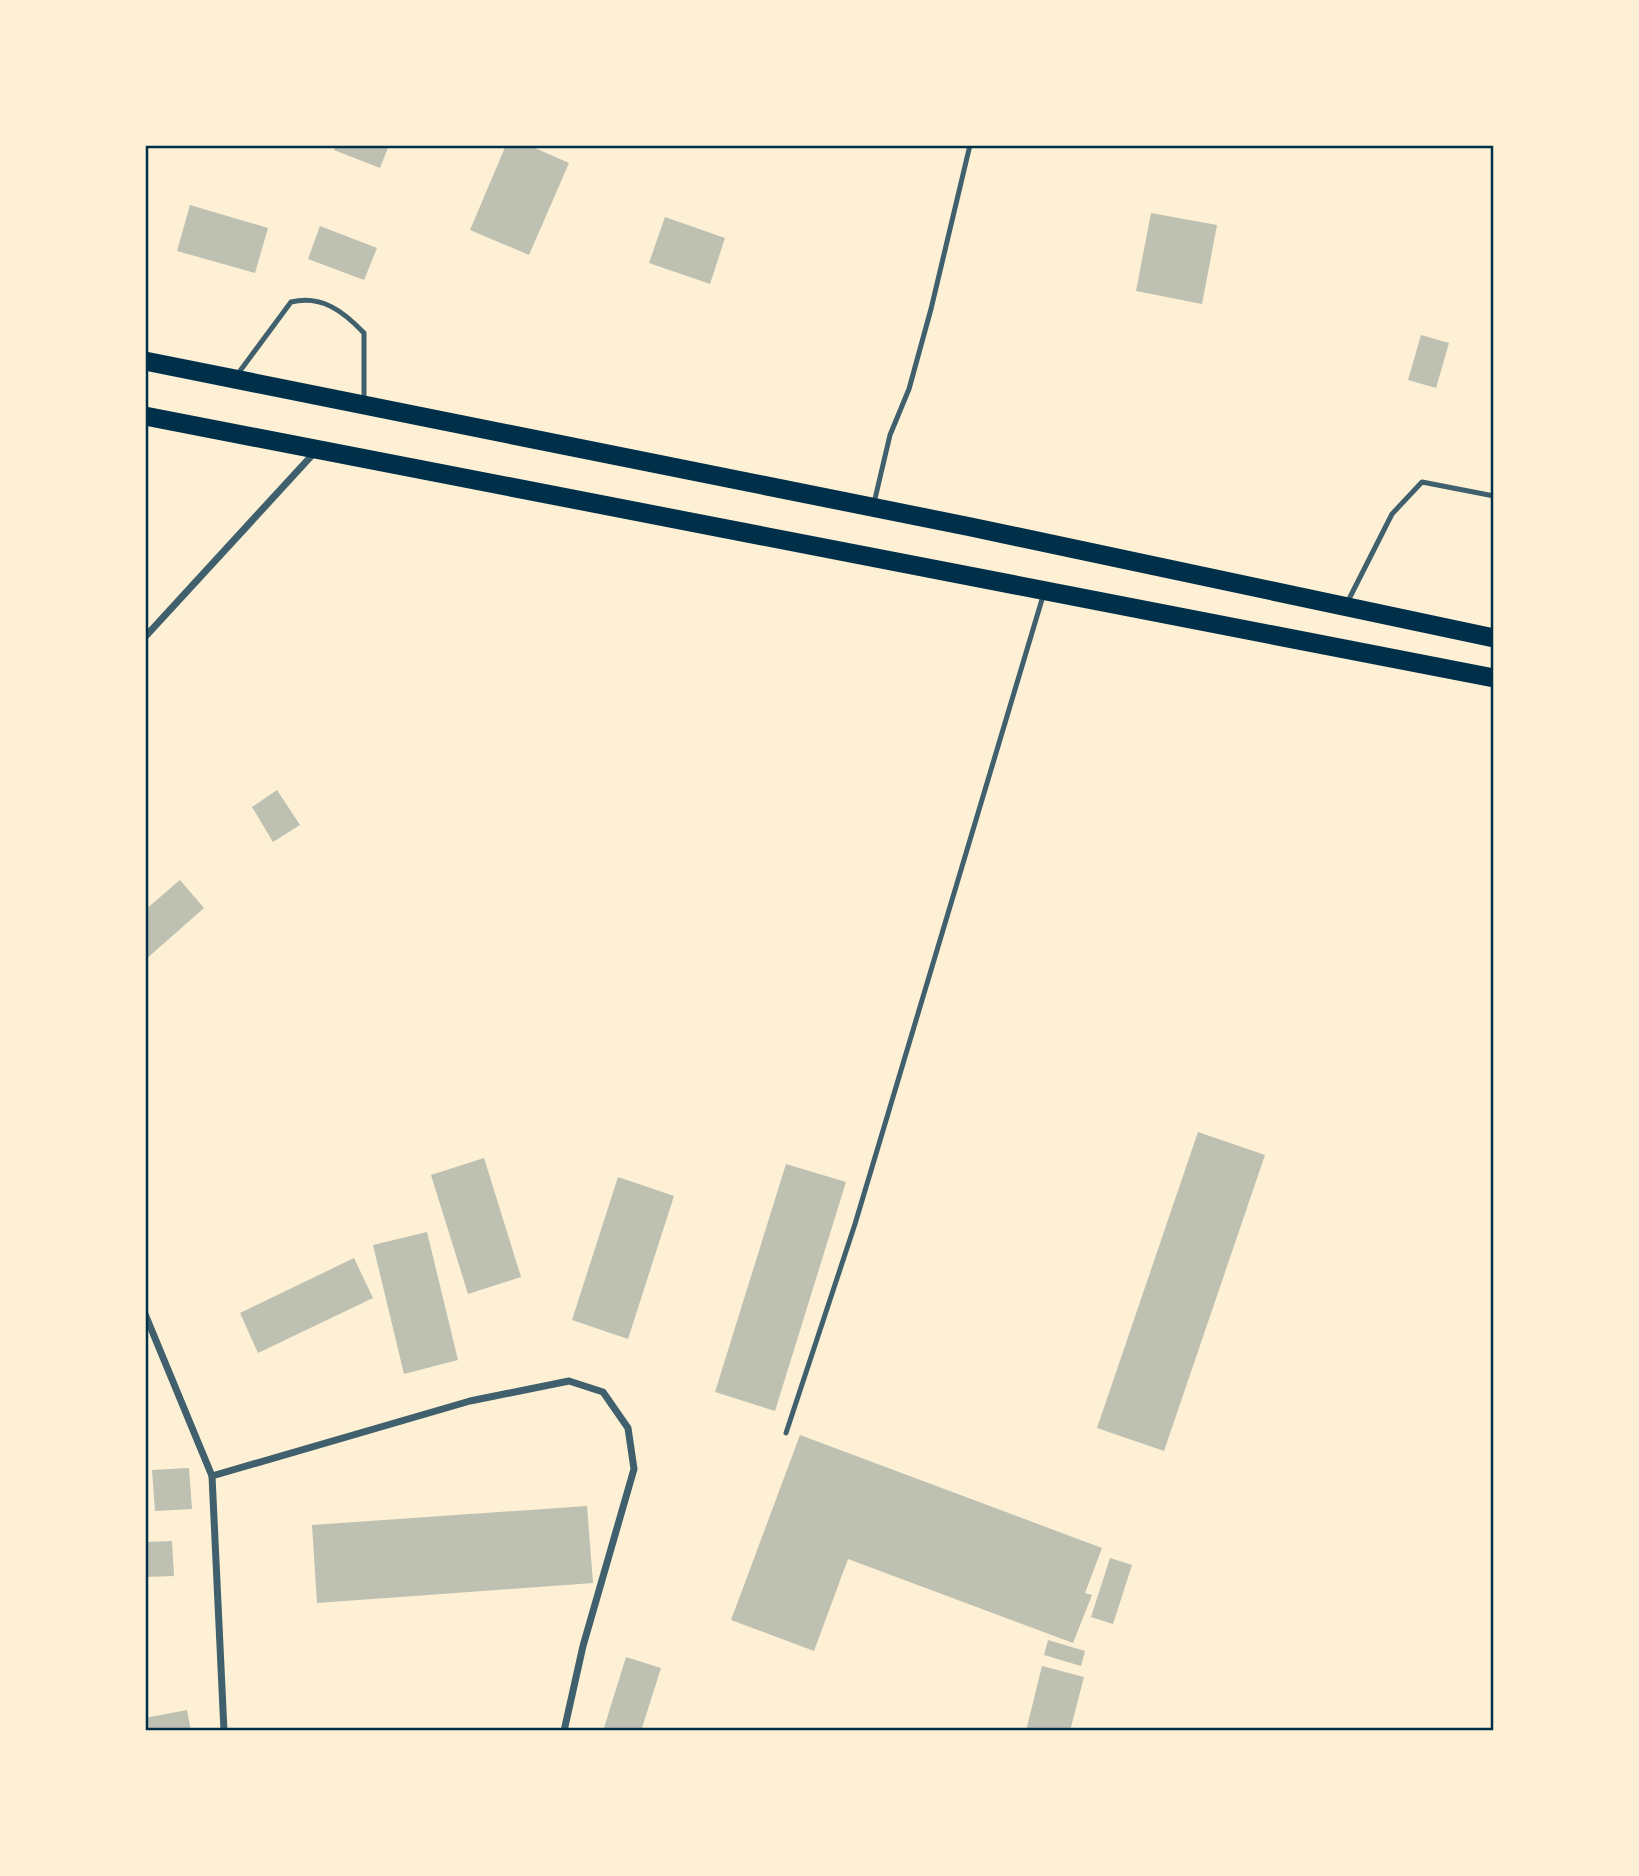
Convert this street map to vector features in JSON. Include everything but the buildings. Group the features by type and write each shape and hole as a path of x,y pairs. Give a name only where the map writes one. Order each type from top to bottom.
{"highway":[{"path":"145,361 873,508 1494,638"},
{"path":"145,416 1494,678"}],"street":[{"path":"145,637 316,451"},
{"path":"145,1314 212,1476 224,1731"},
{"path":"212,1476 483,1399 569,1381 603,1392 628,1428 634,1469 583,1646 564,1731"}],"lane":[{"path":"873,508 890,435 909,389 931,309 970,145"},
{"path":"234,379 291,302 312,298 349,316 364,333 364,406"},
{"path":"1346,606 1392,514 1422,482 1494,496"},
{"path":"786,1433 855,1224 1045,590"}]}
